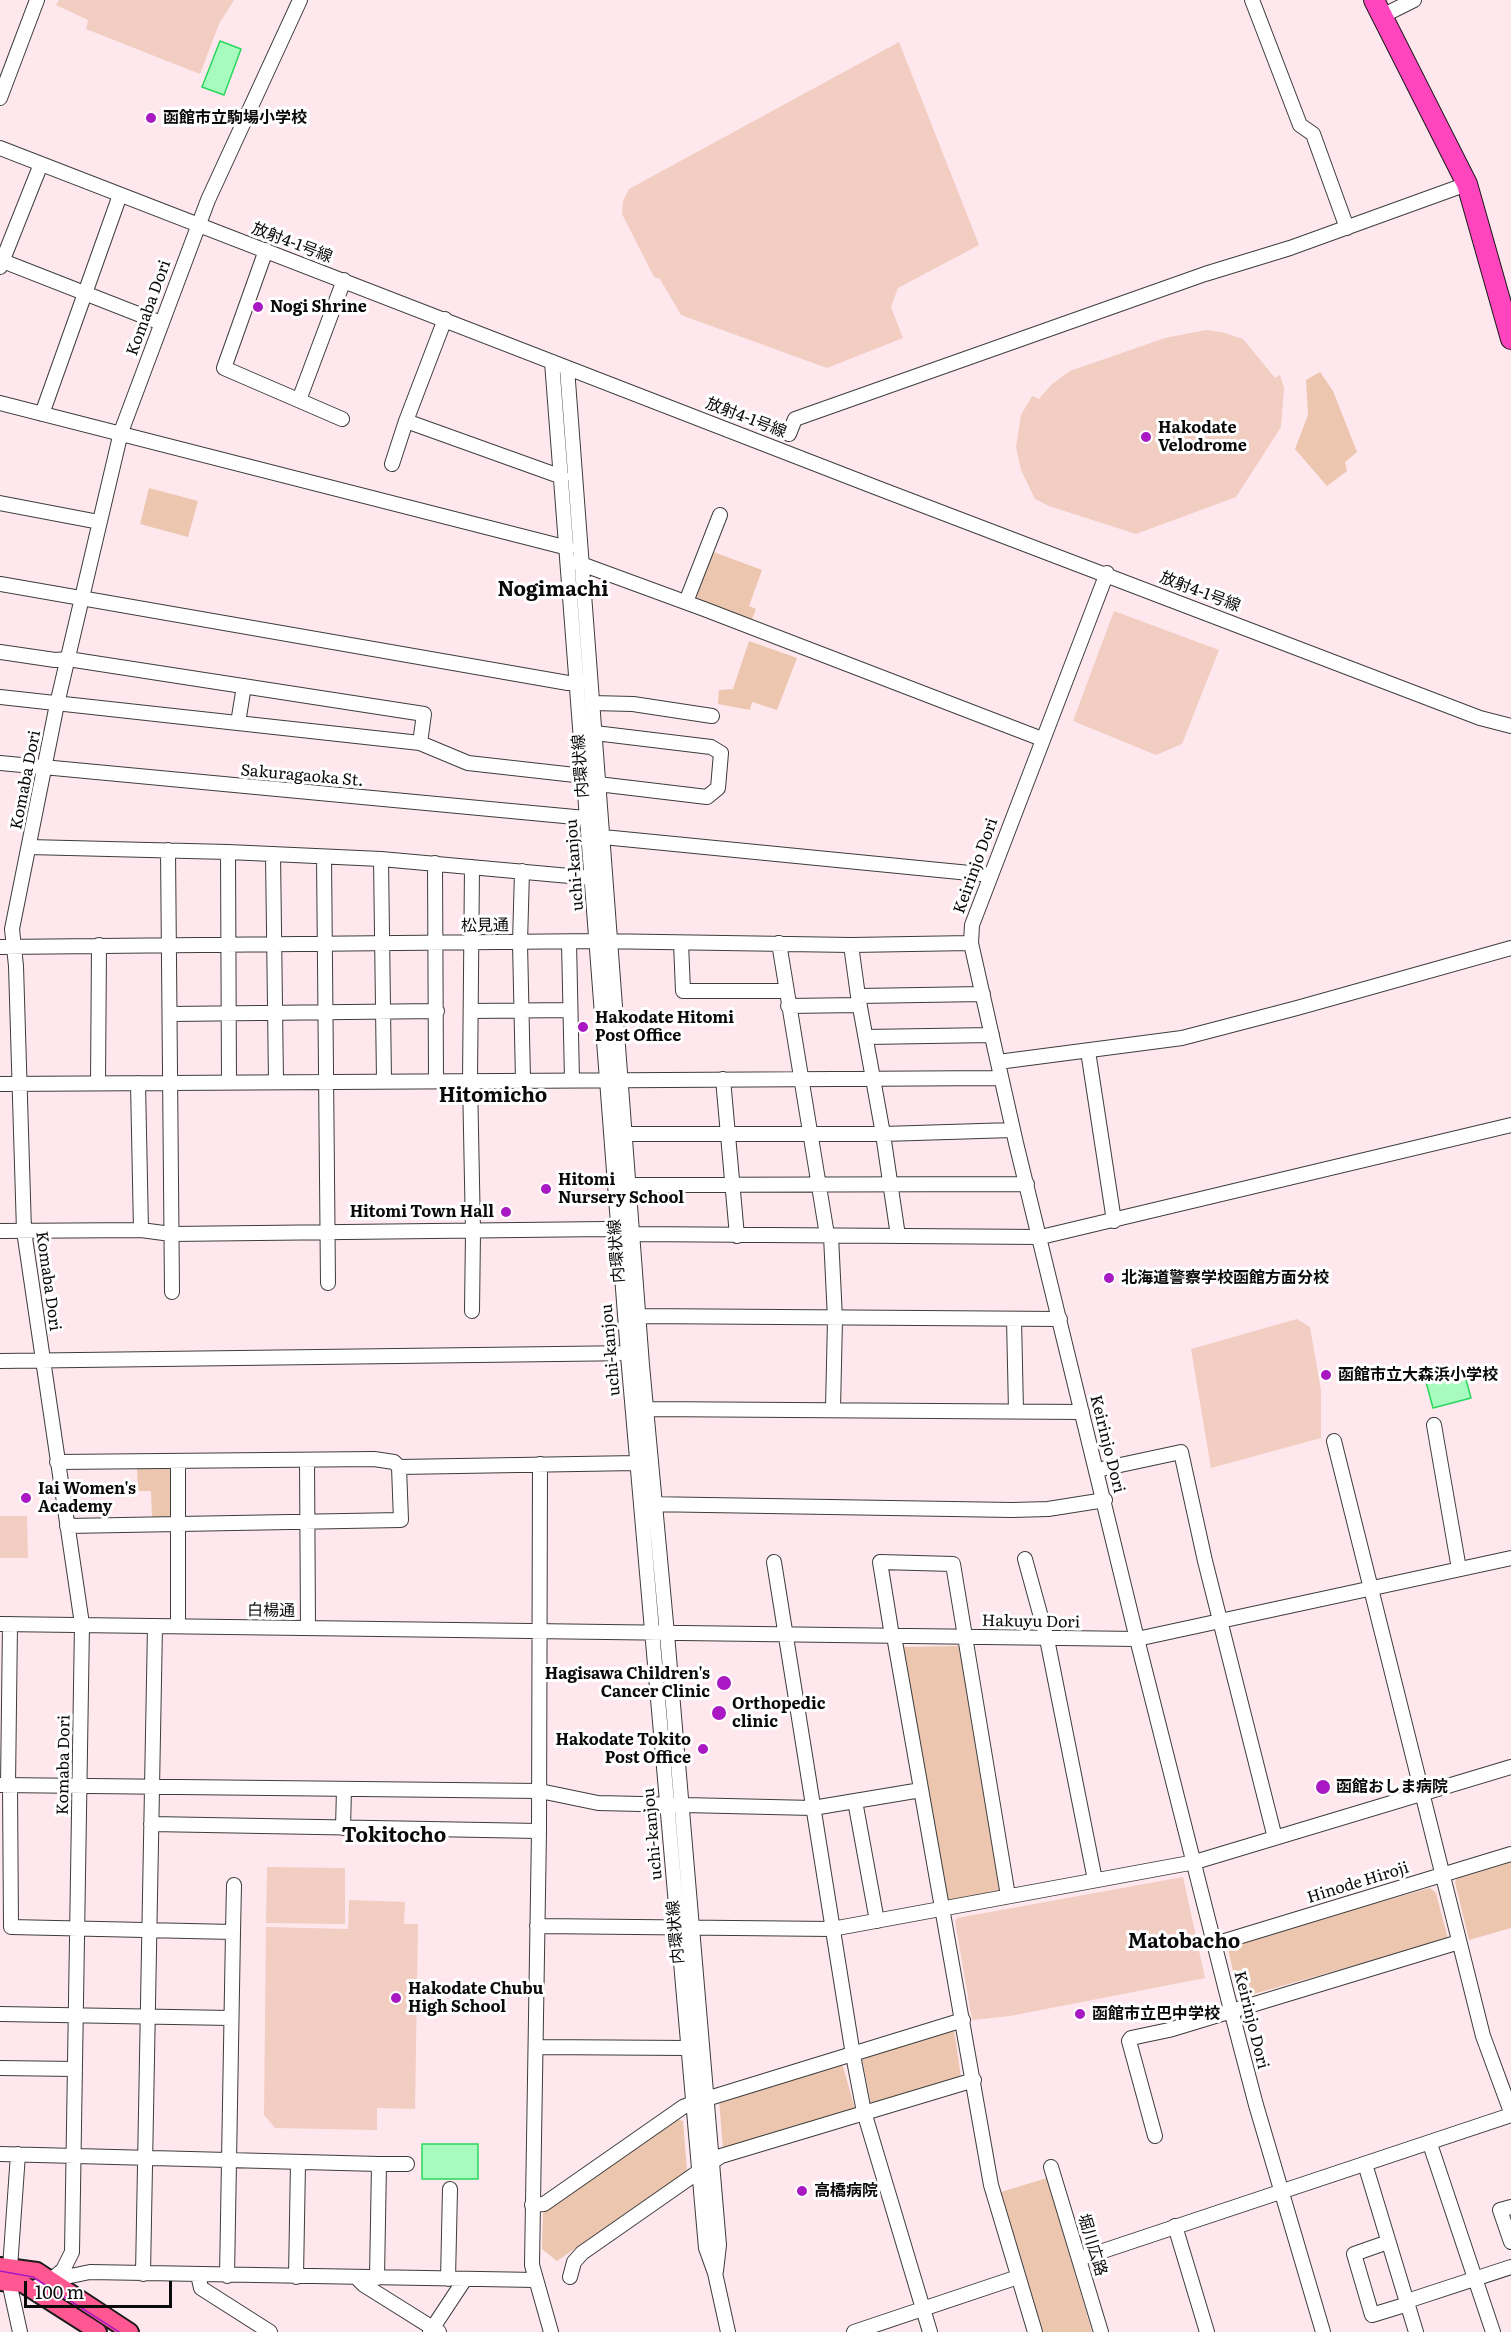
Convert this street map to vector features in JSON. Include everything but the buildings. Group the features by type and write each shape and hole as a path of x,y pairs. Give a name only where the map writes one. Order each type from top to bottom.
{"highway":[{"path":"1378,8 1467,184 1511,339"}],"main road":[{"path":"5,2274 28,2268 51,2280 130,2332"},
{"path":"5,2274 98,2332"}],"street":[{"path":"0,98 4,75 37,0"},
{"name":"Komaba Dori","path":"51,2280 63,2270 72,2252 82,1624 24,1231 18,1084 7,947 57,704 121,432 198,225 300,0"},
{"path":"1252,0 1300,125 1313,134 1347,228"},
{"path":"1378,8 1414,0"},
{"name":"放射4-1号線","path":"0,148 567,368 1107,573 1480,718 1511,734"},
{"path":"41,164 1,263 161,323"},
{"path":"789,434 795,419 1205,274 1290,248 1467,184"},
{"path":"42,414 120,195"},
{"path":"266,250 224,368 342,419"},
{"path":"299,400 344,280"},
{"path":"392,464 445,319"},
{"name":"uchi-kanjou","path":"552,362 584,682 584,776 595,819 592,878 604,941 615,1080 635,1353 637,1463 648,1504 652,1634 674,1805 685,1927 688,2048 700,2100 699,2172 706,2248 716,2273 728,2332"},
{"path":"567,368 573,557"},
{"path":"0,403 121,432 573,557 1042,739"},
{"path":"406,421 562,477"},
{"path":"0,503 99,522"},
{"path":"686,602 720,515"},
{"name":"Keirinjo Dori","path":"1107,573 990,876 972,925 971,942 1013,1130 1105,1500 1137,1640 1231,2010 1323,2332"},
{"path":"0,584 584,682"},
{"path":"0,652 55,660 68,659 424,714 420,743"},
{"name":"内環状線","path":"584,682 592,703 595,733 598,784 595,819 603,837 604,941"},
{"path":"237,723 244,686"},
{"path":"0,697 420,743 468,763 584,776"},
{"path":"592,703 633,704 712,716"},
{"name":"放射4-1号線","path":"1480,718 1511,726"},
{"path":"595,733 711,747 721,753 718,788 707,797 598,784"},
{"name":"Sakuragaoka St.","path":"0,763 595,819"},
{"path":"603,837 990,876"},
{"path":"29,847 381,859 592,878"},
{"path":"168,850 172,1083 172,1292"},
{"path":"228,852 230,1082"},
{"path":"273,854 276,1082"},
{"path":"324,857 328,1283"},
{"path":"381,859 384,1081"},
{"path":"435,863 436,1081"},
{"path":"472,867 470,1080 474,1232 472,1311"},
{"path":"522,871 520,943 523,1080"},
{"name":"松見通","path":"7,947 604,941 851,945 971,942"},
{"path":"569,942 572,1080"},
{"path":"779,943 785,991 829,1236 835,1319 833,1409"},
{"path":"681,944 683,992 785,991"},
{"path":"98,1083 99,945"},
{"path":"851,945 898,1236"},
{"path":"998,1062 1182,1038 1219,1030 1511,948"},
{"path":"788,1006 983,994"},
{"path":"471,1011 570,1010"},
{"path":"171,1014 437,1011"},
{"path":"866,1037 992,1035"},
{"path":"1088,1051 1114,1221"},
{"path":"0,1084 1001,1078"},
{"path":"723,1079 737,1236"},
{"name":"内環状線","path":"615,1080 626,1134 629,1185 626,1233 639,1316 635,1353 646,1409 648,1504 668,1634 674,1805"},
{"path":"138,1083 141,1230"},
{"path":"0,1231 141,1230 171,1234 606,1229 626,1233 737,1236 1041,1237 1511,1125"},
{"path":"626,1134 728,1132 883,1134 1013,1130"},
{"path":"629,1185 1027,1184"},
{"path":"639,1316 1060,1319"},
{"path":"1014,1319 1016,1411"},
{"path":"0,1361 635,1353"},
{"path":"646,1409 1082,1412"},
{"path":"1434,1425 1459,1569"},
{"path":"1078,2259 1430,2144 1511,2114 1483,2036 1334,1441"},
{"path":"1097,1470 1181,1452 1204,1561 1275,1838"},
{"path":"57,1462 374,1459 394,1462 399,1467 401,1520 67,1526"},
{"path":"307,1460 308,1628"},
{"path":"178,1462 178,1626"},
{"path":"399,1467 637,1463"},
{"path":"540,1464 542,1632 532,2265 551,2332"},
{"path":"648,1504 1012,1510 1048,1509 1105,1500"},
{"name":"Hakuyu Dori","path":"542,1632 1137,1640 1511,1558"},
{"path":"1024,1559 1047,1639 1095,1880"},
{"path":"774,1562 832,1929 864,2112 930,2332"},
{"path":"1008,1896 953,1564 880,1562 941,1909 946,1920 991,2185 1035,2332"},
{"path":"5,1624 4,1684 11,1927 233,1932"},
{"name":"白楊通","path":"5,1624 542,1632"},
{"path":"143,2274 155,1626"},
{"path":"537,1926 832,1929 1195,1862 1511,1767"},
{"path":"6,1785 540,1791 598,1803 813,1808 921,1790"},
{"path":"343,1828 344,1789"},
{"path":"855,1801 877,1921"},
{"path":"151,1824 539,1832"},
{"name":"Hinode Hiroji","path":"1215,1944 1511,1854"},
{"path":"228,2276 234,1885"},
{"name":"内環状線","path":"685,1927 700,2100 712,2163 719,2245 716,2273"},
{"path":"1155,2136 1129,2041 1131,2038 1169,2030 1459,1942"},
{"path":"0,2014 231,2018"},
{"path":"532,2205 544,2205 683,2107 963,2020"},
{"path":"536,2047 688,2048"},
{"path":"0,2068 75,2069"},
{"path":"570,2277 574,2262 582,2253 721,2156 974,2080"},
{"path":"1430,2144 1493,2332"},
{"path":"0,2154 407,2164"},
{"path":"18,2154 5,2274 22,2330"},
{"path":"296,2277 298,2163"},
{"path":"376,2278 379,2164"},
{"path":"1365,2164 1416,2332"},
{"name":"堀川広路","path":"1052,2167 1101,2332"},
{"path":"448,2279 450,2189"},
{"path":"1511,2207 1500,2210 1511,2242"},
{"path":"1175,2226 1207,2332"},
{"path":"1388,2242 1354,2254 1372,2315 1511,2267"},
{"path":"32,2289 51,2280 90,2272 198,2276 536,2280"},
{"path":"198,2276 201,2288 270,2332"},
{"path":"854,2332 1018,2277"},
{"path":"357,2278 434,2331 465,2279"}],"shaded area":[{"path":"59,0 234,0 219,24 200,74 86,29 88,20 56,5"},
{"path":"220,41 241,49 224,95 202,87"},
{"path":"899,42 979,245 898,288 891,307 903,338 827,368 681,315 660,279 654,277 622,214 623,201 629,189"},
{"name":"Hakodate Velodrome","path":"1206,330 1243,339 1275,378 1280,375 1284,388 1281,427 1236,497 1136,534 1049,506 1035,499 1021,470 1016,447 1021,415 1032,396 1039,399 1052,384 1070,371 1165,338"},
{"path":"1320,372 1333,391 1357,452 1345,462 1347,471 1327,486 1295,449 1308,415 1306,380"},
{"path":"149,488 198,501 188,537 140,524"},
{"path":"711,551 762,570 749,606 756,609 751,622 692,600"},
{"path":"1114,611 1219,650 1182,744 1156,755 1073,721"},
{"path":"749,641 797,658 777,710 752,702 750,710 718,704 719,690 733,689"},
{"path":"1297,1319 1310,1327 1321,1390 1321,1438 1211,1468 1191,1349"},
{"path":"1464,1372 1471,1398 1433,1408 1426,1382"},
{"path":"137,1467 173,1467 176,1519 152,1519 151,1491 138,1491"},
{"path":"0,1516 27,1516 28,1558 0,1558"},
{"path":"960,1646 1001,1890 944,1901 900,1647"},
{"path":"1511,1859 1511,1928 1469,1940 1455,1882 1458,1875"},
{"path":"267,1867 345,1868 345,1924 266,1923"},
{"path":"1183,1877 1205,1978 1010,2016 972,2020 955,1921 957,1918"},
{"path":"1430,1888 1436,1893 1448,1939 1239,1998 1227,1944"},
{"path":"349,1900 405,1902 404,1924 418,1924 415,2109 377,2108 377,2130 275,2128 264,2115 266,1927 348,1929"},
{"path":"954,2030 961,2077 871,2104 862,2058"},
{"path":"842,2063 855,2109 723,2149 719,2100"},
{"path":"677,2119 683,2121 687,2171 557,2261 542,2249 543,2213"},
{"path":"422,2144 478,2144 478,2179 422,2179"},
{"path":"1047,2178 1092,2332 1043,2332 1001,2192"}],"tram line":[{"path":"0,2271 33,2277 119,2332"}],"place":[{"name":"函館市立駒場小学校","path":"151,118"},
{"name":"Nogi Shrine","path":"258,307"},
{"name":"Hakodate Velodrome","path":"1146,437"},
{"name":"Hakodate Hitomi Post Office","path":"583,1027"},
{"name":"Hitomi Nursery School","path":"546,1189"},
{"name":"Hitomi Town Hall","path":"506,1212"},
{"name":"北海道警察学校函館方面分校","path":"1109,1278"},
{"name":"函館市立大森浜小学校","path":"1326,1375"},
{"name":"Iai Women's Academy","path":"26,1498"},
{"name":"Hagisawa Children's Cancer Clinic","path":"724,1683"},
{"name":"Orthopedic clinic","path":"719,1713"},
{"name":"Hakodate Tokito Post Office","path":"703,1749"},
{"name":"函館おしま病院","path":"1323,1787"},
{"name":"Hakodate Chubu High School","path":"396,1998"},
{"name":"函館市立巴中学校","path":"1080,2014"},
{"name":"高橋病院","path":"802,2191"}],"district":[{"name":"Nogimachi","path":"553,590"},
{"name":"Hitomicho","path":"493,1096"},
{"name":"Tokitocho","path":"394,1836"},
{"name":"Matobacho","path":"1184,1942"}]}
